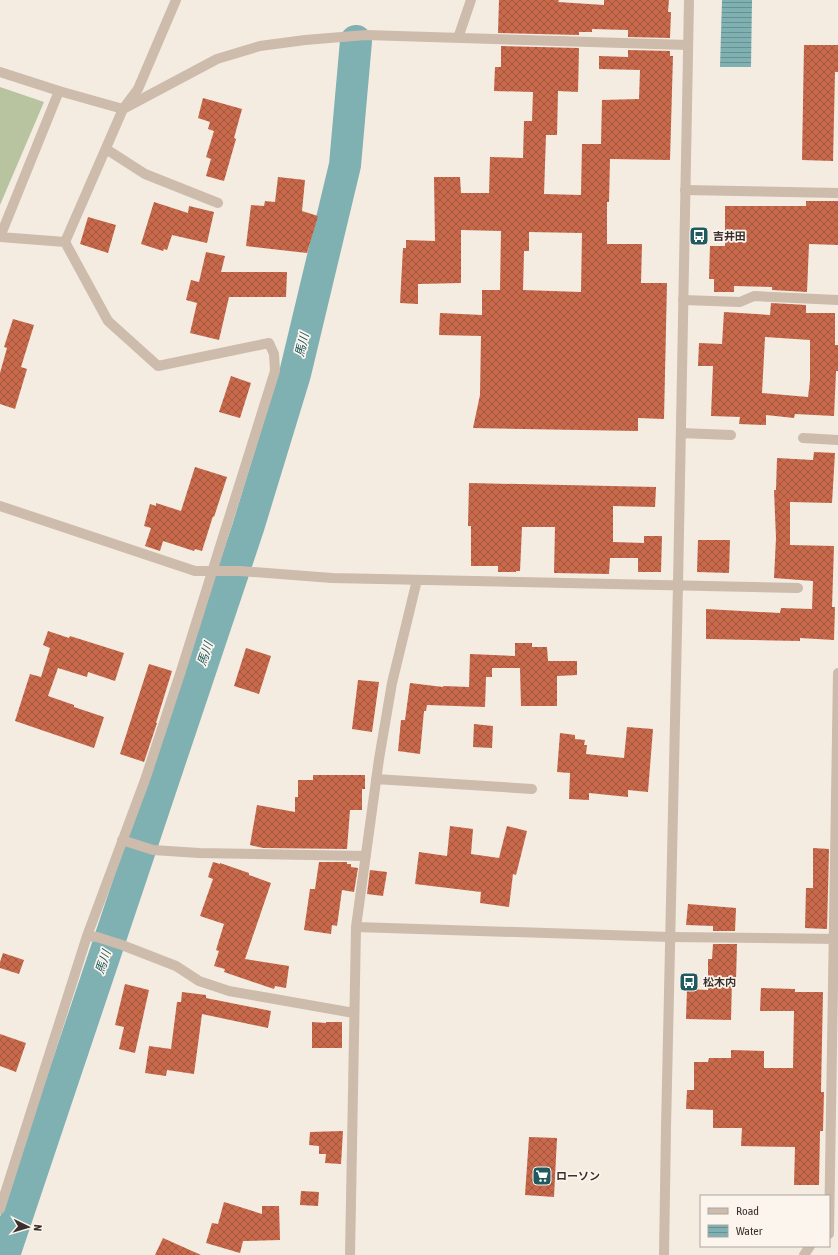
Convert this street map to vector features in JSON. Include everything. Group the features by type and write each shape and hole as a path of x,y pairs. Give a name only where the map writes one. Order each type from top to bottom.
{"street":[{"path":"65,242 123,109 138,89 176,0"},
{"path":"458,38 471,0"},
{"path":"664,1255 689,0"},
{"path":"0,72 123,109 217,59 260,46 305,40 366,35 688,45"},
{"path":"59,91 0,237 65,242"},
{"path":"106,149 145,174 218,203"},
{"path":"685,190 838,193"},
{"path":"0,1210 92,937 122,840 145,780 217,571 275,371 274,354 269,342 158,366 108,321 65,242"},
{"path":"684,300 740,302 754,296 838,300"},
{"path":"681,433 731,436"},
{"path":"803,438 838,440"},
{"path":"0,506 195,571 240,571 332,578 798,588"},
{"path":"350,1255 356,928 376,779 392,683 417,580"},
{"path":"830,1195 836,939 838,673"},
{"path":"376,779 532,789"},
{"path":"122,840 153,850 198,853 366,856"},
{"path":"356,928 670,937 836,939"},
{"path":"92,937 122,945 176,966 199,981 229,991 354,1013"}],"green space":[{"path":"0,87 44,102 0,205"}],"water":[{"path":"722,0 752,0 751,67 720,67"}],"building":[{"path":"499,0 559,0 558,2 604,5 604,0 669,0 668,12 671,12 670,38 628,37 628,30 592,29 592,32 579,32 579,35 498,33"},
{"path":"804,45 838,45 838,72 835,72 833,161 802,160"},
{"path":"501,46 579,48 578,92 558,91 557,135 546,135 544,194 581,195 582,144 601,144 602,100 639,99 640,70 599,69 599,56 628,57 628,50 670,51 670,56 673,56 670,160 610,159 609,202 607,202 607,244 642,244 641,283 667,283 664,419 638,418 638,431 473,428 480,395 481,336 439,335 440,313 482,315 482,290 500,290 501,231 461,230 461,283 418,284 418,304 400,303 403,248 406,248 406,240 435,241 434,177 460,177 461,193 489,193 490,157 523,158 524,121 532,121 533,92 494,91 495,67 501,67","holes":["529,232 582,233 581,292 523,290 524,251 529,251"]},
{"path":"203,98 242,109 234,138 236,139 224,181 206,176 211,159 206,157 214,131 208,129 210,122 198,118"},
{"path":"278,177 305,180 302,211 318,216 307,253 246,246 251,205 264,206 265,201 275,202"},
{"path":"806,201 838,201 838,245 809,244 807,292 772,290 772,287 734,286 734,292 714,292 714,279 709,279 710,246 725,246 725,206 806,206"},
{"path":"154,202 188,213 189,206 214,212 207,243 172,235 167,250 164,249 163,251 141,244"},
{"path":"88,217 116,225 108,253 80,244"},
{"path":"206,252 225,256 221,272 287,272 286,297 229,297 219,340 190,333 197,303 186,300 191,280 199,282"},
{"path":"771,303 806,305 806,313 835,313 835,345 838,345 838,371 836,371 834,416 795,414 794,418 766,415 766,425 739,424 740,417 711,416 713,366 698,366 699,343 722,344 724,312 770,315","holes":["765,337 810,340 810,380 808,397 762,393"]},
{"path":"13,319 34,325 21,367 27,369 15,409 0,404 0,373 7,348 4,347"},
{"path":"231,376 251,383 240,418 219,412"},
{"path":"814,452 835,453 832,503 790,502 790,545 834,546 832,607 835,607 834,640 800,638 800,641 706,639 706,609 780,613 781,608 812,609 813,581 774,578 776,538 774,490 776,490 777,458 813,460"},
{"path":"195,467 227,477 202,551 195,549 194,551 163,541 160,551 145,546 151,528 144,526 150,504 156,506 156,503 181,511"},
{"path":"469,483 656,487 655,507 613,506 613,542 644,543 644,536 662,536 661,572 638,572 638,558 610,558 609,574 554,573 555,527 522,527 520,571 498,572 498,566 471,566 471,526 468,526"},
{"path":"698,540 730,540 729,573 697,572"},
{"path":"48,631 69,638 70,636 124,653 115,681 88,672 87,677 58,668 48,696 104,717 94,748 15,721 30,674 41,677 50,648 43,645"},
{"path":"515,643 532,643 532,647 547,647 548,661 577,661 577,675 557,676 557,706 521,706 520,668 492,668 492,677 486,677 485,707 427,705 426,711 424,711 420,754 398,751 401,720 405,720 410,683 443,687 469,687 470,654 515,656"},
{"path":"246,648 271,656 259,694 234,686"},
{"path":"149,664 172,671 144,762 120,754"},
{"path":"358,680 379,682 372,732 352,729"},
{"path":"474,724 493,726 492,748 473,747"},
{"path":"627,727 653,729 648,792 628,790 628,797 589,793 589,800 569,799 570,773 557,772 560,733 575,735 575,739 585,740 584,745 587,745 586,754 624,758"},
{"path":"313,775 365,775 365,789 362,789 362,810 350,810 347,849 263,848 250,845 257,805 295,812 295,797 298,797 298,780 313,780"},
{"path":"450,826 473,829 471,854 499,858 507,826 527,831 516,875 513,874 509,907 480,903 481,892 415,884 419,852 447,856"},
{"path":"813,848 829,849 827,929 805,928 806,888 813,888"},
{"path":"213,862 249,873 249,875 271,883 245,959 289,966 286,988 275,986 274,989 224,972 225,969 214,966 219,951 216,950 224,924 200,916 213,879 208,877"},
{"path":"319,862 347,862 347,864 351,864 351,867 358,868 354,892 342,890 337,926 332,925 331,934 304,930 310,889 315,889"},
{"path":"370,870 387,872 383,896 367,894"},
{"path":"688,904 736,908 735,931 713,931 713,926 686,925"},
{"path":"713,944 737,944 736,980 732,980 731,1020 686,1019 687,989 708,990 708,959 712,959"},
{"path":"3,953 24,960 19,974 0,968"},
{"path":"125,984 149,990 135,1053 119,1049 124,1027 115,1025"},
{"path":"761,988 795,989 795,992 823,992 821,1092 824,1092 823,1131 820,1131 819,1185 794,1185 795,1147 741,1146 742,1128 713,1128 713,1110 686,1109 687,1090 694,1090 694,1062 708,1062 709,1058 731,1058 731,1050 764,1051 764,1068 793,1068 794,1011 760,1011"},
{"path":"182,992 206,995 206,998 271,1011 268,1028 202,1014 194,1074 167,1070 166,1076 145,1073 149,1046 171,1049 177,1002 181,1002"},
{"path":"312,1022 342,1022 342,1048 312,1048"},
{"path":"0,1034 26,1043 16,1072 0,1066"},
{"path":"343,1131 341,1164 325,1163 326,1154 319,1154 319,1146 309,1145 310,1132"},
{"path":"529,1137 557,1138 554,1197 525,1195"},
{"path":"301,1191 319,1192 318,1206 300,1205"},
{"path":"224,1202 262,1214 262,1206 279,1206 280,1240 243,1241 240,1253 206,1243 212,1223 218,1224"},
{"path":"163,1238 201,1255 155,1255"}],"waterway":[{"name":"馬川","path":"4,1255 248,528 295,374 345,165 356,41"}],"place":[{"name":"吉井田","path":"699,236"},
{"name":"松木内","path":"689,982"},
{"name":"ローソン","path":"542,1176"}]}
